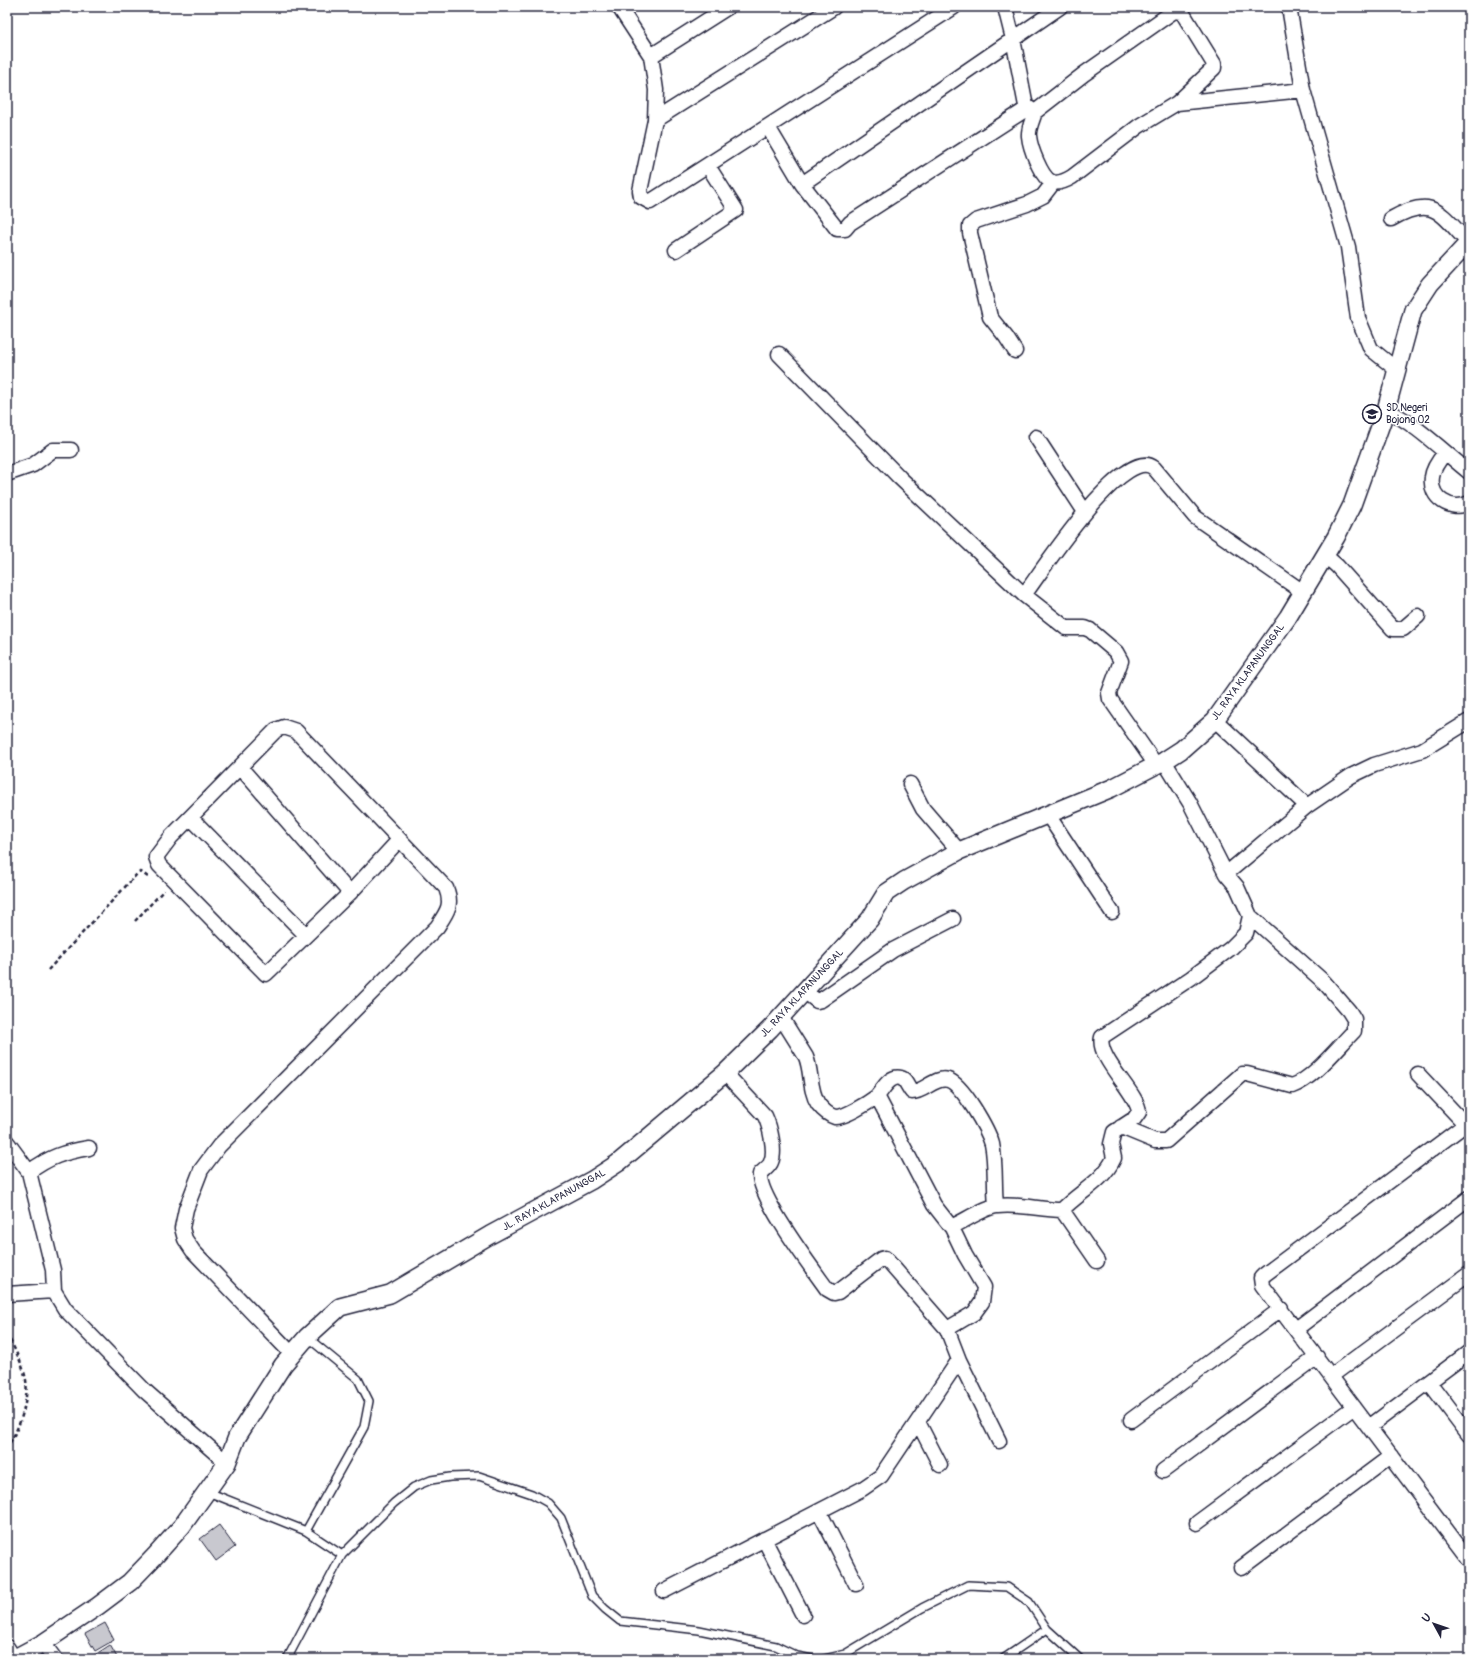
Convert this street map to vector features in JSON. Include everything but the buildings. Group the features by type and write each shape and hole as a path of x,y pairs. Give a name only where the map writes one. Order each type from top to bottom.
{"street":[{"path":"619,7 651,56 656,90 655,120 640,192 641,197 650,202 954,7"},
{"path":"651,56 728,7"},
{"path":"655,120 834,7"},
{"path":"1004,7 1031,110 1028,135 1034,155 1045,178 1053,183"},
{"path":"802,184 1060,7"},
{"path":"1289,7 1302,90 1348,247 1358,318 1371,349 1397,370"},
{"path":"768,127 802,184 837,229 845,229 850,223 1031,110 1174,11 1182,12 1214,64 1214,68 1178,103 1139,126 1072,177 1053,183 1043,196 1027,204 976,221 970,226 970,232 990,318 1006,337 1015,351"},
{"path":"1178,103 1302,90"},
{"path":"676,250 736,210 708,166"},
{"path":"1391,219 1408,209 1420,206 1434,209 1469,242"},
{"name":"JL. RAYA KLAPANUNGGAL","path":"11,1655 44,1643 130,1582 182,1526 207,1492 227,1463 237,1437 291,1353 306,1337 340,1307 390,1294 490,1235 592,1180 618,1163 725,1073 782,1016 870,919 886,893 917,872 959,851 1112,788 1160,763 1181,750 1215,720 1288,617 1325,558 1352,505 1386,410 1413,310 1430,284 1469,242"},
{"path":"779,354 900,478 1024,595 1066,628 1085,628 1090,630 1120,656 1120,666 1109,693 1110,699 1190,803 1226,874 1237,887 1250,916 1324,982 1354,1019 1354,1031 1319,1066 1298,1084 1292,1086 1242,1074 1166,1141 1155,1141 1121,1127"},
{"path":"1386,410 1397,415 1469,472"},
{"path":"1036,437 1085,512"},
{"path":"7,474 33,465 54,450 71,450"},
{"path":"1445,453 1438,461 1432,476 1432,486 1435,493 1449,505 1462,506 1469,503"},
{"path":"1024,595 1085,512 1120,476 1137,466 1148,465 1154,468 1195,517 1303,592"},
{"path":"1325,558 1329,559 1337,566 1392,629 1403,629 1418,616"},
{"path":"1215,720 1307,806"},
{"path":"1226,874 1307,806 1367,768 1422,750 1469,721"},
{"path":"291,1353 193,1251 185,1239 182,1228 188,1203 201,1170 219,1146 438,927 446,914 450,899 446,888 296,731 291,728 284,727 276,730 172,837 159,853 156,860 159,865 266,974 350,893 399,840"},
{"path":"240,767 350,893"},
{"path":"910,784 923,809 959,851"},
{"path":"1048,815 1112,912"},
{"path":"191,818 306,935"},
{"path":"952,1228 955,1225 996,1206 1023,1206 1041,1210 1062,1210 1099,1179 1111,1163 1114,1155 1112,1138 1114,1132 1134,1119 1139,1112 1139,1107 1113,1069 1102,1044 1102,1037 1191,978 1231,948 1246,933 1250,916"},
{"path":"810,985 808,994 817,1001 821,1000 893,950 953,919"},
{"path":"782,1016 806,1057 809,1064 812,1090 818,1103 826,1113 836,1117 850,1113 877,1096 882,1087 895,1078 905,1080 912,1092 918,1092 944,1079 949,1080 959,1087 988,1133 992,1145 996,1206"},
{"path":"725,1073 765,1116 769,1125 772,1148 771,1162 760,1174 762,1185 774,1209 828,1289 834,1293 838,1292 881,1259 885,1258 890,1261 947,1329 959,1360 999,1441"},
{"path":"1418,1074 1468,1126 1261,1278 1262,1285 1469,1560"},
{"path":"877,1096 934,1205 952,1228 965,1255 984,1288 982,1302 974,1313 947,1329"},
{"path":"7,1142 29,1172 53,1270 54,1291 65,1309 144,1390 227,1463"},
{"path":"29,1172 45,1160 70,1151 89,1148"},
{"path":"1296,1329 1469,1198"},
{"path":"1062,1210 1097,1261"},
{"path":"1332,1376 1469,1274"},
{"path":"7,1294 54,1291"},
{"path":"1131,1420 1281,1309"},
{"path":"1369,1427 1469,1352"},
{"path":"1163,1471 1317,1357"},
{"path":"664,1590 862,1489 881,1476 959,1360"},
{"path":"1429,1382 1469,1435"},
{"path":"1197,1523 1354,1407"},
{"path":"918,1422 940,1465"},
{"path":"1241,1568 1391,1456"},
{"path":"819,1511 856,1584"},
{"path":"764,1539 803,1615"},
{"path":"44,1643 54,1659"}],"lane":[{"path":"306,1337 358,1379 369,1401 364,1427 306,1531"},
{"path":"288,1659 342,1555 394,1503 414,1487 431,1480 450,1477 479,1476 532,1494 548,1503 561,1518 592,1596 604,1609 620,1621 698,1630 776,1646 797,1656 812,1659"},
{"path":"207,1492 306,1531 342,1555"},
{"path":"824,1659 845,1654 922,1608 968,1585 1008,1587 1029,1602 1047,1629 1080,1659"},
{"path":"1003,1659 1047,1629"}],"path":[{"path":"48,970 138,874 144,874 149,878"},
{"path":"159,886 169,896"},
{"path":"135,921 164,890"},
{"path":"7,1334 26,1380 25,1400 19,1423 13,1438 7,1447"}],"place":[{"name":"SD Negeri Bojong 02","path":"1372,414"}]}
